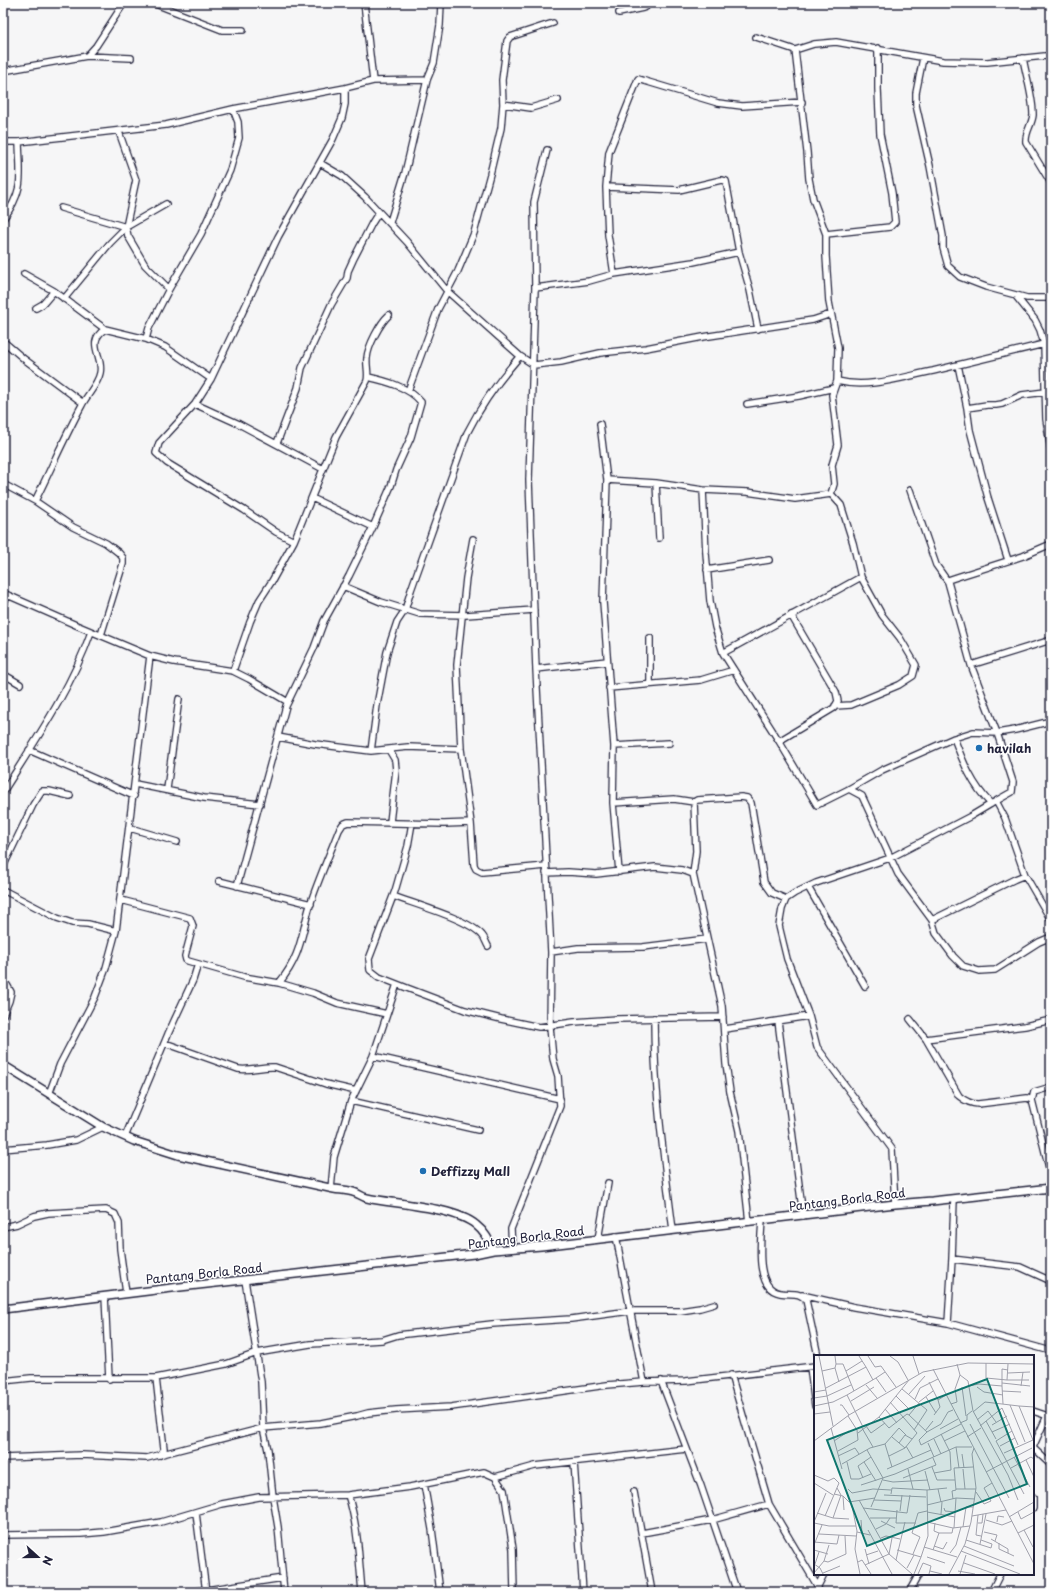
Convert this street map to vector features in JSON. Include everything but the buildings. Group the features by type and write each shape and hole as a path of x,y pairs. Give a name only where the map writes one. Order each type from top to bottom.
{"street":[{"path":"87,56 96,46 124,3"},
{"path":"153,3 222,30 243,30"},
{"path":"364,3 373,81"},
{"path":"390,222 406,173 427,80 434,63 440,25 441,3"},
{"path":"619,13 646,7 647,3"},
{"path":"408,391 438,309 458,271 474,234 501,128 503,104 502,80 507,41 510,37 554,23"},
{"path":"756,37 795,50 814,44 836,42 878,48 923,58 966,63 1045,56 1051,57"},
{"path":"826,234 890,227 895,222 892,193 880,134 878,48"},
{"path":"795,50 802,102 809,179 813,200 826,234 826,256 831,314 835,327 838,348 837,381 834,388 833,403 838,445 832,465 834,484 831,494"},
{"path":"3,71 87,56 131,58"},
{"path":"923,58 916,93 916,105 930,166 943,236 943,248 948,266 960,277 1014,294 1027,298 1051,298"},
{"path":"1023,58 1033,116 1026,137 1026,142 1051,183"},
{"path":"614,274 608,235 606,187 608,152 638,79 724,104 742,106 802,102"},
{"path":"3,142 19,142 166,126 233,109 345,88 373,81 427,80"},
{"path":"294,541 276,532 244,510 167,463 156,453 159,443 195,404 211,379 278,237 320,163 342,118 345,104 345,88"},
{"path":"503,104 531,108 558,100"},
{"path":"146,339 149,328 169,289 201,234 230,170 239,138 238,122 233,109"},
{"path":"120,132 136,180 126,227 128,236 145,265 169,289"},
{"path":"3,219 17,197 20,186 19,142"},
{"path":"512,1249 511,1229 560,1106 558,1076 553,1059 550,1026 551,952 536,669 529,480 534,365 534,202 547,150"},
{"path":"320,163 342,176 365,197 390,222 447,291 520,356 534,365 561,362 600,353 646,348 703,337 813,320 831,314"},
{"path":"606,187 679,190 725,180 728,187 739,252 750,290 758,329"},
{"path":"64,299 110,243 126,227 166,204"},
{"path":"61,208 126,227"},
{"path":"277,444 298,388 302,368 331,305 347,278 348,271 353,260 379,212"},
{"path":"535,288 589,281 614,274 693,262 739,252"},
{"path":"24,274 54,291 105,329 146,339 165,347 211,379"},
{"path":"36,308 43,304 54,291"},
{"path":"1014,294 1035,320 1044,344 1048,363 1045,392 1046,425 1051,451"},
{"path":"233,672 250,622 259,601 294,541 336,437 368,377 367,357 375,336 384,319 389,315"},
{"path":"35,501 83,404 100,374 95,344 100,333 105,329"},
{"path":"3,341 83,404"},
{"path":"837,381 849,384 859,384 890,380 1044,344"},
{"path":"371,751 386,652 397,622 406,610 411,590 467,433 490,394 520,356"},
{"path":"958,365 968,408 970,430 986,491 1008,560"},
{"path":"238,886 288,702 314,648 324,621 373,527 391,486 396,470 412,437 420,411 421,402 416,396 408,391 368,377"},
{"path":"747,404 799,396 834,388"},
{"path":"968,408 996,405 1022,395 1045,392"},
{"path":"195,404 277,444 323,469"},
{"path":"600,424 607,480 603,602 614,746 613,803 619,872"},
{"path":"607,480 656,483 703,490 747,492 795,499 831,494"},
{"path":"656,483 659,538"},
{"path":"3,484 35,501 73,527 106,543 123,558 123,564 101,635"},
{"path":"703,490 710,601 715,627 723,653 780,741 817,805 882,770 954,738 973,732 1015,730 1051,721"},
{"path":"895,1204 892,1149 817,1047 809,1016 787,959 779,926 782,909 786,899 795,893 890,858 971,816 1012,792 1013,782 997,732 971,665 948,582 936,565 910,490"},
{"path":"831,494 841,505 853,543 861,577 882,615 900,638 916,665 913,676 899,685 850,705 835,706"},
{"path":"312,498 373,527"},
{"path":"473,539 468,566 457,665 461,750 471,823 474,865 476,869 482,872 546,866"},
{"path":"948,582 948,580 1023,556 1051,544"},
{"path":"707,570 769,560"},
{"path":"723,653 861,577"},
{"path":"343,586 381,602 420,614 462,615 534,610"},
{"path":"3,605 5,594 150,656 174,662 233,672 249,679 288,702"},
{"path":"780,741 835,706 838,701 836,692 791,615"},
{"path":"3,792 75,673 91,632"},
{"path":"650,638 650,684"},
{"path":"971,665 1051,640"},
{"path":"49,1094 60,1064 95,997 106,968 116,931 134,796 150,656"},
{"path":"536,669 607,662"},
{"path":"609,688 708,679 734,670"},
{"path":"3,674 20,684"},
{"path":"167,790 179,698"},
{"path":"278,737 315,744 371,751 408,747 461,750"},
{"path":"954,738 967,771 981,794 993,802 1005,818 1025,875 1051,920"},
{"path":"614,746 669,743"},
{"path":"29,750 134,796"},
{"path":"389,750 395,760 396,770 390,822"},
{"path":"135,784 204,798 260,804"},
{"path":"849,789 862,796 898,874 932,920 936,933 953,956 963,966 979,971 995,970 1039,942 1051,937"},
{"path":"3,867 33,805 42,791 49,791 70,796"},
{"path":"613,803 674,799 694,802 697,800 741,797 747,798 751,803 764,882 772,894 786,899"},
{"path":"694,802 696,851 693,874 717,977 723,1017 726,1064 730,1092 739,1130 749,1222"},
{"path":"279,983 289,971 295,960 304,933 311,904 339,830 343,824 348,822 444,824 471,823"},
{"path":"412,823 408,846 393,896 369,959 370,970 379,977 465,1010 539,1027 574,1022 654,1018 723,1017"},
{"path":"130,828 177,842"},
{"path":"546,873 568,872 596,874 655,867 682,870 693,874"},
{"path":"932,920 1015,878 1025,875"},
{"path":"219,881 311,904"},
{"path":"808,887 865,986"},
{"path":"3,890 57,918 72,923 88,924 116,931"},
{"path":"393,896 454,918 475,929 483,936 488,946"},
{"path":"121,900 190,918 194,926 186,960 244,977 279,983 313,993 337,1003 387,1014"},
{"path":"551,952 578,948 643,946 707,939"},
{"path":"125,1137 193,980 198,964"},
{"path":"3,983 7,985 11,992 3,1015"},
{"path":"331,1189 334,1157 351,1101 373,1056 397,984"},
{"path":"724,1029 809,1016"},
{"path":"654,1018 656,1078 663,1157 673,1230"},
{"path":"910,1019 926,1039 959,1096 964,1100 971,1104 1027,1098 1032,1100"},
{"path":"926,1039 1025,1026 1051,1020"},
{"path":"778,1021 804,1216"},
{"path":"165,1043 238,1069 246,1070 268,1066 274,1067 326,1084 356,1091"},
{"path":"373,1056 560,1099"},
{"path":"3,1065 103,1127 154,1148 178,1155 331,1189 353,1192 365,1198 421,1206 468,1220 475,1224 484,1233 493,1250"},
{"path":"1051,1087 1034,1092 1032,1100 1051,1176"},
{"path":"351,1101 478,1130"},
{"path":"3,1149 47,1145 76,1140 103,1127"},
{"path":"598,1239 608,1183"},
{"name":"Pantang Borla Road","path":"3,1309 126,1293 474,1254 493,1250 804,1216 895,1204 1051,1188"},
{"path":"948,1323 954,1199"},
{"path":"3,1227 17,1224 34,1216 48,1213 106,1210 115,1214 119,1223 120,1249 126,1293"},
{"path":"762,1220 761,1270 767,1285 778,1293 802,1295 854,1307 948,1323 1051,1351"},
{"path":"616,1236 644,1382"},
{"path":"952,1258 1016,1266 1051,1281"},
{"path":"245,1280 261,1382 263,1428 268,1450 278,1527 284,1592"},
{"path":"802,1295 806,1300 818,1355"},
{"path":"105,1296 109,1379"},
{"path":"3,1381 31,1378 156,1378 226,1364 257,1353 310,1344 382,1340 398,1335 463,1326 571,1319 630,1311 680,1311 714,1304"},
{"path":"3,1458 82,1455 148,1458 263,1428 321,1423 381,1411 451,1408 607,1385 661,1381 686,1381 813,1366 814,1386"},
{"path":"731,1375 769,1504 816,1589"},
{"path":"156,1378 164,1449 160,1455"},
{"path":"661,1381 712,1520 736,1592"},
{"path":"1034,1412 1049,1417 1034,1445"},
{"path":"1034,1448 1051,1465"},
{"path":"496,1477 530,1467 686,1449"},
{"path":"574,1462 583,1592"},
{"path":"3,1535 81,1534 104,1532 161,1522 196,1513 215,1506 259,1497 348,1495 424,1484 484,1472 496,1477 504,1490 513,1549 514,1592"},
{"path":"424,1484 434,1536 440,1592"},
{"path":"634,1492 652,1592"},
{"path":"348,1495 356,1535 362,1592"},
{"path":"642,1534 712,1520 769,1504"},
{"path":"196,1513 206,1591"},
{"path":"816,1589 823,1575"},
{"path":"909,1592 918,1575"},
{"path":"991,1592 1000,1575"},
{"path":"184,1592 206,1591 283,1578"}],"place":[{"name":"havilah","path":"979,748"},
{"name":"Deffizzy Mall","path":"423,1171"}]}
